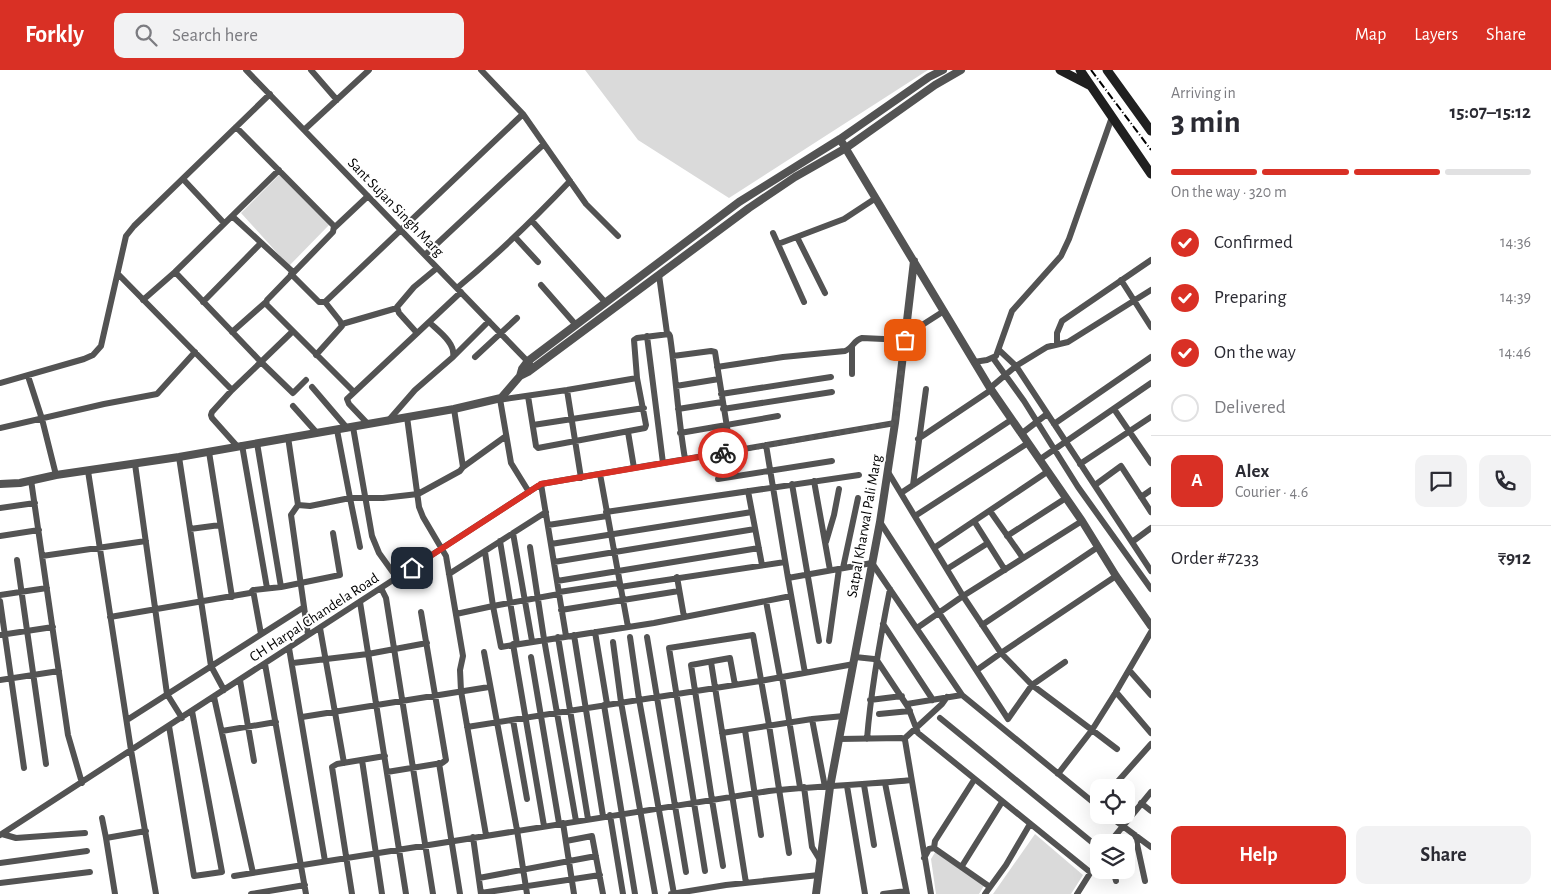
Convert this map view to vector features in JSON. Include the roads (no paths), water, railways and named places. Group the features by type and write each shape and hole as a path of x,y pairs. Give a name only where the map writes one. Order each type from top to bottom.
{"main road":[{"path":"1060,70 1091,87"},
{"path":"1080,70 1151,174"},
{"path":"1107,70 1151,131"}],"street":[{"name":"Sant Sujan Singh Marg","path":"247,70 534,368"},
{"path":"311,70 337,100"},
{"path":"304,130 369,70"},
{"path":"480,70 523,114 586,204 618,236"},
{"path":"520,376 522,368 528,361 739,202 840,139 929,77 943,70"},
{"path":"499,400 520,376 534,368 749,208 795,177 846,148 935,85 961,70"},
{"path":"0,383 84,359 97,351 101,346 126,236 134,226 270,94"},
{"path":"232,216 262,243 319,302 325,302 523,114"},
{"path":"974,362 993,358 999,350 1012,311 1054,264 1066,247 1112,117"},
{"path":"236,127 280,170 334,228"},
{"path":"840,139 990,389 1082,521 1116,576 1151,626"},
{"path":"425,255 544,144"},
{"path":"143,300 175,272 280,170"},
{"path":"183,178 224,223"},
{"path":"368,424 347,402 347,399 417,334 570,181"},
{"path":"232,332 266,302 333,232 334,228 368,196"},
{"path":"778,244 844,219 876,198"},
{"path":"532,221 605,302"},
{"path":"773,233 804,302"},
{"path":"515,237 538,262"},
{"path":"797,237 825,293"},
{"path":"204,302 262,243"},
{"path":"1056,344 1057,333 1062,321 1151,260"},
{"name":"Satpal Kharwal Pali Marg","path":"816,894 827,787 855,660 888,472 914,261"},
{"path":"342,324 397,308 414,287 437,268"},
{"path":"175,272 293,393 306,380"},
{"path":"118,274 232,390"},
{"path":"659,275 667,334 670,336 673,356 680,433 685,460"},
{"path":"1121,280 1151,327"},
{"path":"542,285 576,324"},
{"path":"918,439 990,389 1016,366 1047,347 1068,342 1151,290"},
{"path":"266,302 268,307 292,332 354,392"},
{"path":"325,302 342,324"},
{"path":"397,308 417,334"},
{"path":"718,368 783,357 846,351 856,340 862,338 905,338 944,311"},
{"path":"475,357 517,318"},
{"path":"388,420 415,390 489,321"},
{"path":"429,322 451,344 454,351 453,356"},
{"path":"316,355 342,328 342,324"},
{"path":"266,588 240,446 211,415 232,390 292,332"},
{"path":"528,396 536,446 538,448 646,428 634,341 637,338 667,334"},
{"path":"647,336 657,426 664,463"},
{"path":"852,346 852,374"},
{"path":"999,350 1016,366 1132,542 1149,563 1151,571"},
{"path":"673,356 714,351 731,452"},
{"path":"0,428 156,394 195,352"},
{"path":"1054,424 1151,357"},
{"path":"993,358 1037,422 1078,487 1151,589"},
{"path":"28,376 42,418 56,475"},
{"path":"721,394 831,377"},
{"path":"0,484 20,483 56,475 88,472 180,457 499,400 638,378"},
{"path":"676,386 719,379"},
{"path":"1039,460 1151,384"},
{"path":"312,387 350,427 375,544 396,578"},
{"path":"913,485 926,389"},
{"path":"567,390 581,478"},
{"path":"678,409 832,392"},
{"path":"499,400 512,466 529,492"},
{"path":"293,406 317,432"},
{"path":"533,425 644,408"},
{"path":"454,409 464,467"},
{"path":"1114,409 1151,463"},
{"path":"1021,434 1047,414"},
{"path":"680,433 778,416"},
{"path":"407,417 419,507 423,518 446,556 462,656 460,670 461,691 486,835"},
{"path":"1080,464 1151,417"},
{"path":"901,493 1011,420"},
{"name":"CH Harpal Chandela Road","path":"1,835 541,484 895,423"},
{"path":"337,430 360,547"},
{"path":"628,432 634,468"},
{"path":"298,505 306,507 350,498 391,498 418,494 460,471 506,436"},
{"path":"288,438 298,505 291,516 308,635"},
{"path":"257,443 280,587"},
{"path":"915,516 1028,444"},
{"path":"766,445 805,672"},
{"path":"209,452 232,597"},
{"path":"180,457 211,666 224,690"},
{"path":"718,479 832,461"},
{"path":"135,464 167,694 182,718"},
{"path":"1095,485 1121,466 1151,512"},
{"path":"88,472 126,720 156,894"},
{"path":"888,472 963,596 1001,652 1032,685 1117,749"},
{"path":"934,548 1047,472"},
{"path":"600,474 628,627"},
{"path":"548,525 859,474"},
{"path":"31,480 69,740 82,782"},
{"path":"814,482 830,570"},
{"path":"541,484 566,636"},
{"path":"792,484 819,641"},
{"path":"825,544 834,516 839,489"},
{"path":"1141,497 1151,490"},
{"path":"748,491 762,565"},
{"path":"829,641 841,568 858,498"},
{"path":"1007,536 1066,498"},
{"path":"0,508 35,503"},
{"path":"990,511 1023,558"},
{"path":"449,574 546,512"},
{"path":"551,544 752,512"},
{"path":"917,628 963,596 1082,521"},
{"path":"880,522 1008,719 1032,685 1065,662"},
{"path":"974,522 1005,570"},
{"path":"190,529 220,524"},
{"path":"1132,542 1151,528"},
{"path":"554,562 755,529"},
{"path":"0,536 38,530"},
{"path":"110,617 250,594 253,590 280,587 340,575 333,533"},
{"path":"513,533 532,641"},
{"path":"42,556 146,542"},
{"path":"500,542 511,603 515,644 544,826"},
{"path":"947,569 988,543"},
{"path":"530,547 556,712 576,821"},
{"path":"982,624 1098,547"},
{"path":"557,581 759,548"},
{"path":"485,552 501,647 628,627 791,596"},
{"path":"17,560 20,592 46,764"},
{"path":"456,614 559,593 785,562"},
{"path":"788,578 872,563 962,695 1090,799"},
{"path":"977,670 1116,576"},
{"path":"677,577 684,617"},
{"path":"0,595 47,588"},
{"path":"381,588 386,598 433,894"},
{"path":"867,739 876,660 890,589"},
{"path":"253,590 261,634"},
{"path":"562,610 679,591"},
{"path":"0,601 2,635 11,678 24,768"},
{"path":"766,601 812,847 820,860"},
{"path":"360,602 406,894"},
{"path":"126,720 304,607"},
{"path":"387,772 446,760 421,612"},
{"path":"884,624 933,700"},
{"path":"2,635 52,627"},
{"path":"320,628 344,763"},
{"path":"596,632 605,704 635,894"},
{"path":"1058,774 1092,730 1151,632"},
{"path":"574,634 606,816 623,894"},
{"path":"705,871 669,648 753,635 789,853"},
{"path":"558,637 588,819"},
{"path":"630,637 673,894 819,875"},
{"path":"647,637 686,872"},
{"path":"613,642 621,702 654,894"},
{"path":"293,663 368,654 427,643"},
{"path":"289,648 325,861"},
{"path":"484,652 517,830 526,890"},
{"path":"531,657 540,715 566,841 574,894"},
{"path":"723,866 692,665 730,658 736,685"},
{"path":"467,727 760,681 855,660 876,660"},
{"path":"876,660 902,696 918,734 1090,872 1077,894"},
{"path":"711,662 746,883"},
{"path":"264,664 306,894"},
{"path":"1129,670 1150,693"},
{"path":"0,680 59,671"},
{"path":"240,680 254,761"},
{"path":"302,717 489,687"},
{"path":"1116,692 1150,730"},
{"path":"880,714 933,700 962,695"},
{"path":"870,700 902,696"},
{"path":"214,697 253,873"},
{"path":"839,739 904,740 947,697"},
{"path":"169,726 194,876 222,872 192,711"},
{"path":"722,733 789,722 844,716"},
{"path":"940,718 1090,841"},
{"path":"812,719 827,787"},
{"path":"513,720 527,798"},
{"path":"222,731 276,722"},
{"path":"745,730 761,835"},
{"path":"904,740 931,894"},
{"path":"1120,779 1151,744"},
{"path":"352,894 332,769 335,765 384,756"},
{"path":"362,760 382,894"},
{"path":"438,763 460,894"},
{"path":"234,876 426,844 780,790 911,780"},
{"path":"934,848 935,841 974,780"},
{"path":"883,894 907,892 885,783"},
{"path":"864,785 874,845"},
{"path":"846,786 865,894"},
{"path":"1116,834 1151,792"},
{"path":"962,866 1002,802"},
{"path":"1141,804 1151,811"},
{"path":"102,818 115,894"},
{"path":"985,894 1006,865 1030,824"},
{"path":"1119,824 1134,834"},
{"path":"106,838 146,831"},
{"path":"1,835 16,838 85,833"},
{"path":"1135,835 1151,846"},
{"path":"1135,835 1145,881"},
{"path":"566,841 592,836 603,894"},
{"path":"473,837 481,894 526,890 571,879 600,875"},
{"path":"924,858 930,849 934,848"},
{"path":"934,848 990,887"},
{"path":"0,863 87,851"},
{"path":"479,878 596,856"},
{"path":"0,883 90,872"},
{"path":"251,894 305,885"}],"railway":[{"path":"1091,70 1151,150"}]}
